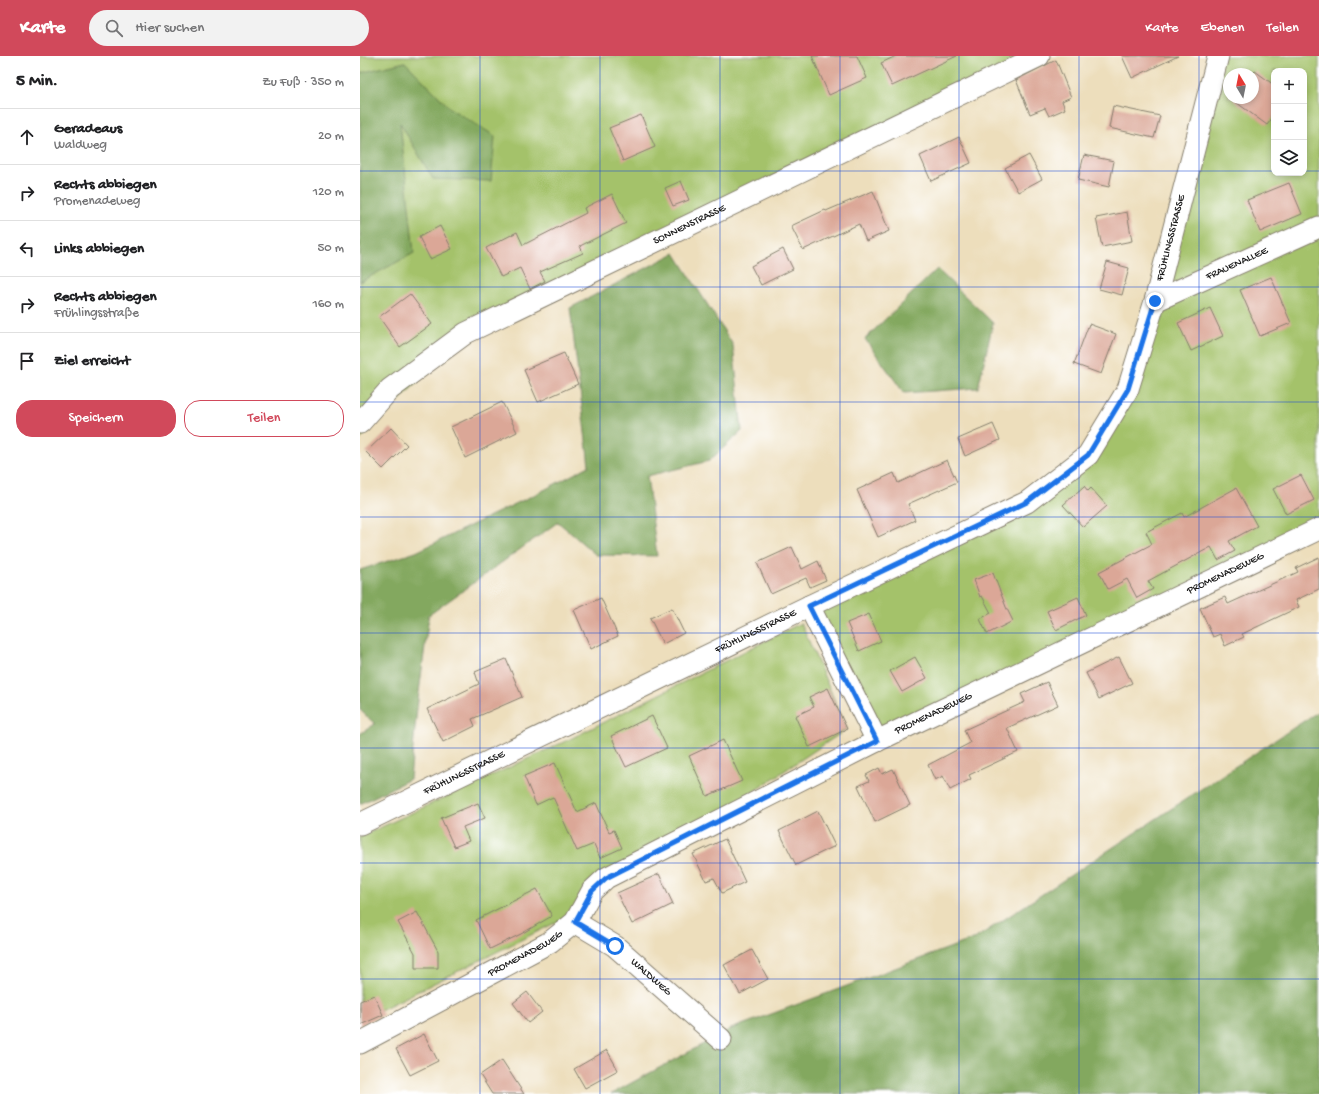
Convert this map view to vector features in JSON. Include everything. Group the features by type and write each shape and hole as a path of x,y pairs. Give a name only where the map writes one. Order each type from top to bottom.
{"street":[{"name":"SONNENSTRASSE","path":"360,424 390,389 466,333 1039,56"},
{"name":"FRÜHLINGSSTRASSE","path":"360,824 1027,502 1088,455 1128,389 1155,301 1218,56"},
{"name":"FRAUENALLEE","path":"1155,301 1319,227"},
{"name":"PROMENADEWEG","path":"360,1043 550,942 575,922 592,891 606,878 877,741 1319,529"},
{"path":"809,606 877,741"},
{"name":"WALDWEG","path":"575,922 615,946 721,1039"}],"green space":[{"path":"360,56 1039,56 466,333 360,440"},
{"path":"1218,56 1319,56 1319,529 877,741 809,606 1027,502 1088,455 1128,389"},
{"path":"405,62 451,109 495,136 491,181 433,179 400,123 414,253 360,282 360,73"},
{"path":"675,253 733,345 742,431 709,461 647,476 657,556 596,555 558,522 429,615 417,708 410,779 360,804 360,734 375,724 360,710 360,570 416,552 542,491 589,466 570,308"},
{"path":"937,269 993,323 978,388 904,393 865,339"},
{"path":"801,623 847,729 563,919 360,1020 360,837 570,739"},
{"path":"1319,711 1319,1094 611,1094 731,1029 976,938"}],"building":[{"path":"812,56 857,56 867,78 829,95"},
{"path":"896,56 957,56 892,86 881,63"},
{"path":"1122,56 1178,56 1132,78"},
{"path":"1056,60 1071,97 1062,101 1065,109 1049,116 1045,108 1030,114 1016,80"},
{"path":"1259,74 1271,83 1271,120 1267,125 1238,104 1259,104"},
{"path":"1113,106 1160,116 1154,138 1109,128"},
{"path":"641,115 655,147 623,161 609,128"},
{"path":"959,137 971,163 931,181 920,156"},
{"path":"1029,155 1042,179 1018,192 1005,168"},
{"path":"1084,155 1114,161 1109,187 1078,180"},
{"path":"681,181 689,200 673,206 665,188"},
{"path":"1289,183 1302,214 1260,232 1247,200"},
{"path":"873,191 889,231 866,241 859,224 803,250 791,226 825,210 826,211"},
{"path":"612,194 626,223 580,246 583,253 540,272 545,281 530,289 520,268 501,277 486,248 517,232 523,245 586,213 584,208"},
{"path":"1127,212 1132,241 1102,247 1096,218"},
{"path":"440,226 452,249 430,259 419,237"},
{"path":"783,249 793,269 761,285 751,266"},
{"path":"1107,262 1129,268 1122,295 1099,289"},
{"path":"1271,277 1291,323 1260,336 1240,290"},
{"path":"410,294 432,324 400,347 379,317"},
{"path":"1210,308 1223,336 1191,351 1178,323"},
{"path":"1089,324 1116,334 1101,374 1074,364"},
{"path":"564,353 578,384 538,402 524,370"},
{"path":"502,402 517,432 465,458 451,427"},
{"path":"993,424 1000,440 965,456 958,439"},
{"path":"391,428 407,445 383,469 366,452"},
{"path":"947,460 957,482 908,504 915,520 878,537 857,490 894,473 898,483"},
{"path":"1301,475 1314,500 1286,514 1273,489"},
{"path":"1084,486 1088,491 1091,488 1107,506 1083,527 1063,505"},
{"path":"1236,488 1257,526 1229,541 1235,551 1218,560 1211,547 1148,581 1153,589 1137,598 1127,579 1108,589 1099,572 1152,544 1146,532 1182,513 1184,517"},
{"path":"792,547 802,569 818,561 826,580 810,587 806,578 771,594 757,563"},
{"path":"1319,557 1319,589 1296,600 1299,607 1242,634 1244,637 1225,646 1220,634 1213,637 1200,608 1225,597 1228,604 1298,572 1296,568"},
{"path":"993,573 1013,621 987,634 980,619 991,613 982,596 980,597 974,580"},
{"path":"1078,597 1086,615 1056,630 1047,611"},
{"path":"601,598 618,636 591,649 574,610"},
{"path":"672,608 684,633 663,644 650,618"},
{"path":"869,614 881,641 859,651 847,623"},
{"path":"915,657 927,678 902,692 890,671"},
{"path":"1119,657 1132,683 1099,699 1086,673"},
{"path":"506,659 522,697 472,719 475,726 443,742 427,709 479,684 475,672"},
{"path":"1047,682 1058,705 1007,728 1018,752 969,775 971,779 950,790 943,776 935,780 928,765 970,743 964,730 1025,702 1021,694"},
{"path":"828,688 847,729 809,747 795,716 814,707 809,697"},
{"path":"652,716 667,748 626,767 611,736"},
{"path":"723,740 742,781 707,796 689,756"},
{"path":"555,763 577,812 596,803 609,832 614,830 622,848 600,858 594,844 577,851 553,797 536,805 524,776"},
{"path":"879,768 882,774 893,769 910,805 875,822 858,786 869,781 866,775"},
{"path":"478,803 485,818 463,827 469,841 454,847 441,818"},
{"path":"818,811 835,846 796,865 779,831"},
{"path":"725,839 745,882 722,893 714,878 706,881 693,854"},
{"path":"659,874 673,904 632,924 617,893"},
{"path":"537,889 552,916 521,934 490,949 476,920"},
{"path":"417,912 438,951 438,968 415,968 415,953 398,922"},
{"path":"752,950 768,979 740,994 724,965"},
{"path":"527,992 542,1012 528,1023 513,1003"},
{"path":"374,995 383,1015 360,1025 360,1001"},
{"path":"424,1034 438,1061 410,1075 396,1049"},
{"path":"607,1050 618,1070 585,1088 574,1069"},
{"path":"502,1060 524,1094 492,1094 480,1075"}],"route":[{"path":"615,946 575,922 592,891 606,878 877,741 809,606 1027,502 1088,455 1128,389 1155,301"}]}
